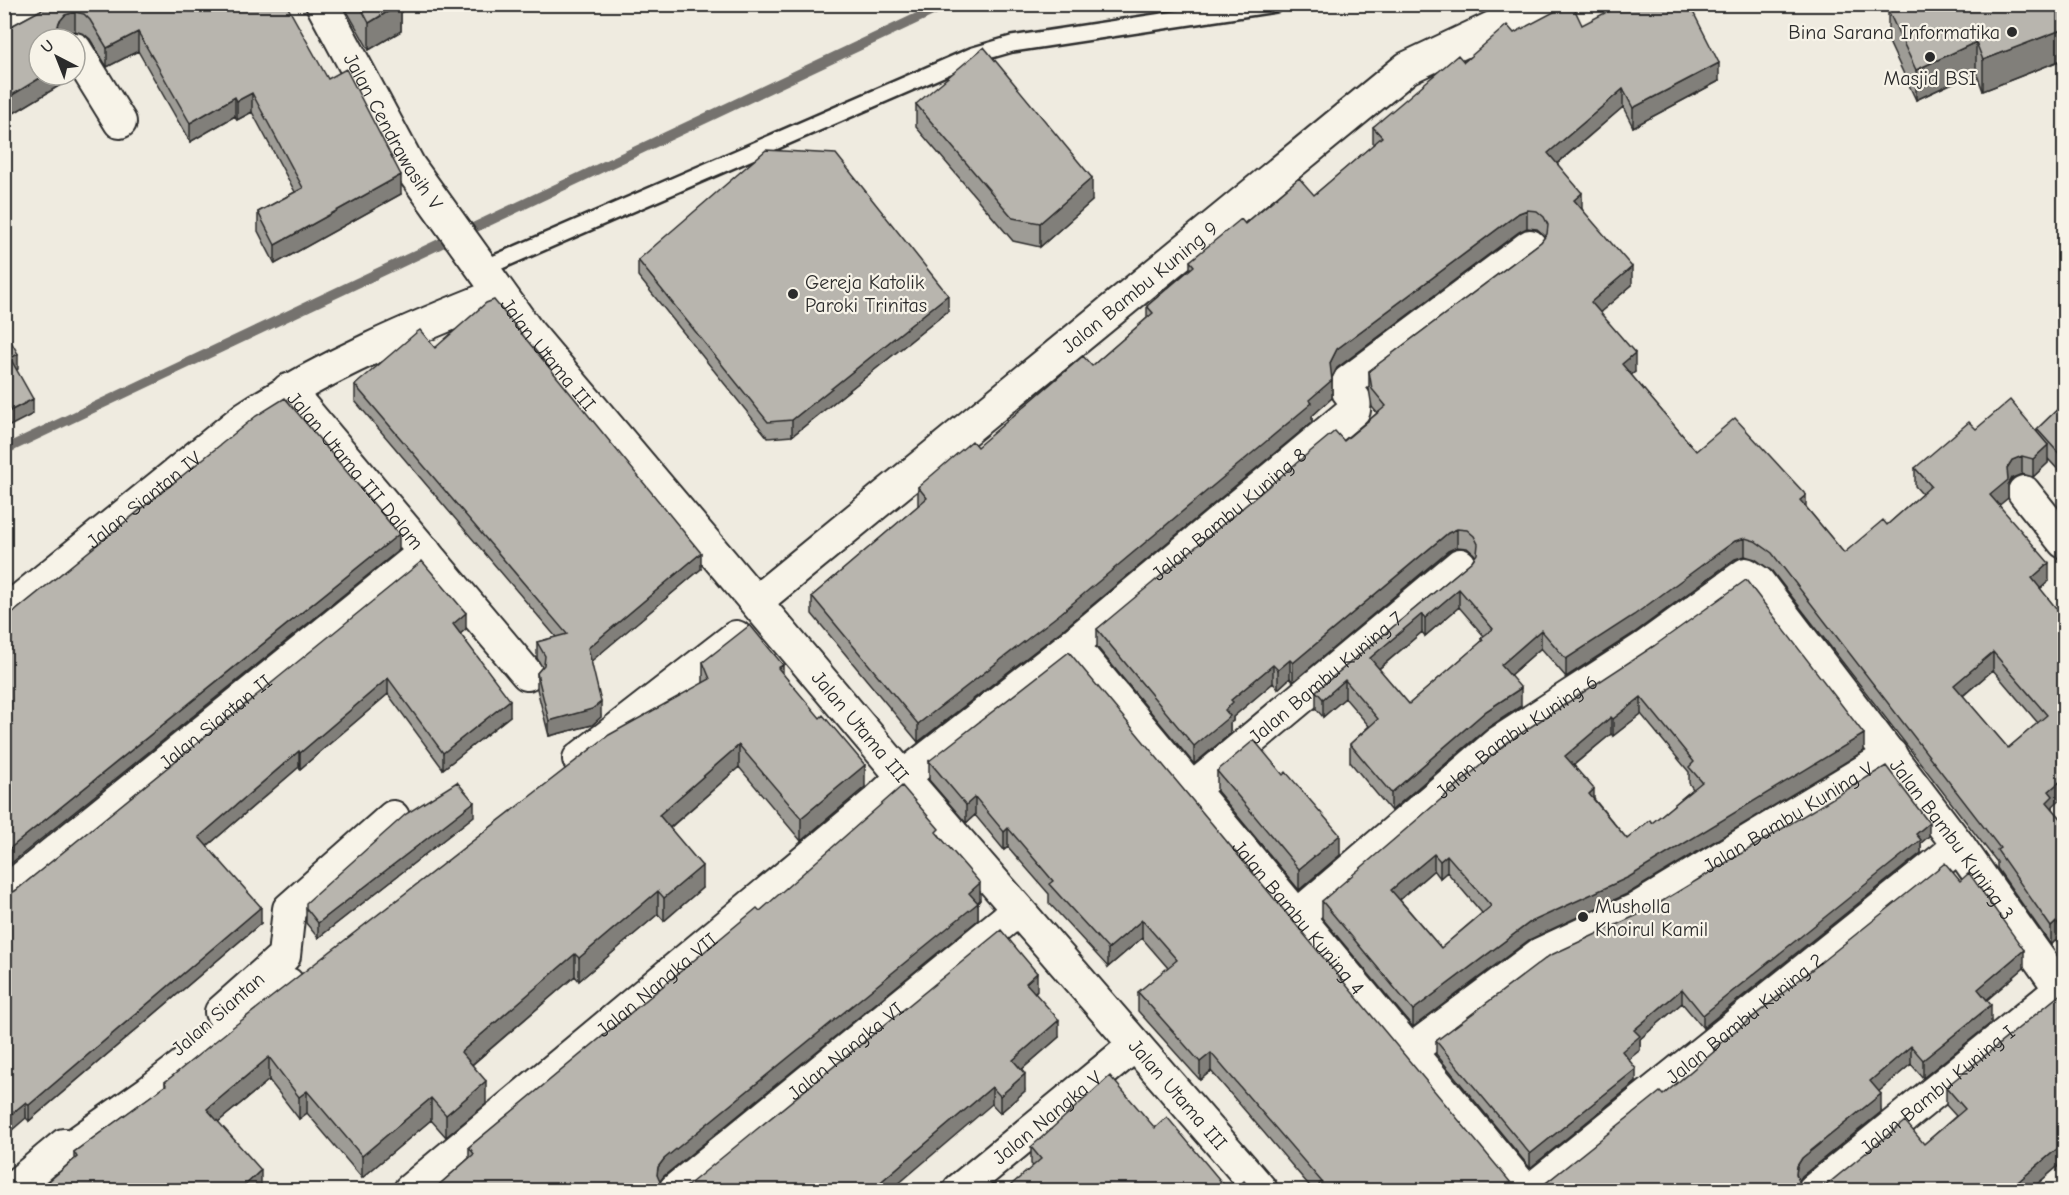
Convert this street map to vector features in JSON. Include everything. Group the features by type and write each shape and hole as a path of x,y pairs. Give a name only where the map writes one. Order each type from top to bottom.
{"street":[{"name":"Jalan Cendrawasih V","path":"322,4 410,166 485,272"},
{"name":"Jalan Bambu Kuning 9","path":"555,777 1407,68 1543,4"},
{"path":"4,31 48,5 62,27"},
{"path":"87,68 120,122"},
{"name":"Jalan Bambu Kuning 8","path":"903,777 1072,645 1353,410 1355,400 1348,391 1348,382 1530,246"},
{"name":"Jalan Utama III Dalam","path":"485,272 454,311 288,390 527,674"},
{"name":"Jalan Utama III","path":"485,272 528,332 903,777 1135,1046 1248,1186"},
{"name":"Jalan Siantan IV","path":"4,613 246,417 288,390"},
{"path":"2024,492 2064,542"},
{"name":"Jalan Siantan II","path":"4,893 424,552"},
{"name":"Jalan Bambu Kuning 7","path":"1192,789 1460,565"},
{"name":"Jalan Bambu Kuning 3","path":"1746,574 1758,582 1891,755 1959,846 2062,992"},
{"name":"Jalan Bambu Kuning 6","path":"1297,916 1498,743 1644,648 1746,574"},
{"name":"Jalan Bambu Kuning 4","path":"1072,645 1525,1191"},
{"name":"Jalan Bambu Kuning V","path":"1410,1051 1540,954 1637,909 1891,755"},
{"name":"Jalan Nangka VII","path":"410,1191 903,777"},
{"name":"Jalan Siantan","path":"10,1191 284,956 290,909 393,817"},
{"name":"Jalan Bambu Kuning 2","path":"1531,1191 1959,846"},
{"name":"Jalan Nangka VI","path":"675,1191 1018,910"},
{"path":"49,1158 61,1154 150,1092 310,968"},
{"name":"Jalan Bambu Kuning I","path":"1814,1191 2062,992"},
{"name":"Jalan Nangka V","path":"959,1191 1135,1046"}],"lane":[{"path":"485,272 974,55 1012,44 1275,4"}],"building":[{"path":"52,4 286,4 328,79 346,69 401,175 275,245 258,212 303,188 252,93 237,101 235,97 190,123 138,32 107,48 90,20 84,14 75,12 65,15 58,27 27,27 27,86 4,100 4,30"},
{"path":"359,4 400,4 369,23"},
{"path":"1569,4 1572,4 1582,25 1622,4 1689,4 1719,63 1633,108 1623,89 1548,153 1582,193 1574,200 1632,267 1591,302 1635,353 1622,364 1696,451 1735,418 1806,495 1800,500 1844,553 1883,520 1887,525 1931,486 1915,468 1969,422 1976,429 2010,400 2048,445 2033,459 2022,456 2012,460 2007,468 2008,480 1990,495 2049,563 2032,578 2064,618 2064,778 2049,791 2053,796 2047,802 2064,822 2064,932 2056,922 2051,927 1997,850 2000,848 1772,553 1755,541 1745,538 1735,541 1634,615 1566,659 1541,630 1501,665 1521,688 1486,711 1391,793 1350,744 1378,719 1345,680 1323,699 1316,691 1472,561 1477,554 1478,544 1467,530 1457,529 1448,533 1293,663 1290,660 1278,670 1273,665 1231,700 1233,702 1225,710 1230,716 1194,746 1097,629 1335,431 1344,441 1386,406 1372,389 1369,371 1541,242 1547,234 1548,225 1537,211 1527,210 1519,213 1337,349 1330,363 1332,380 1309,400 1312,403 1061,613 918,724 812,596 927,498 918,487 972,441 977,447 1083,356 1092,366 1153,313 1147,306 1194,266 1190,261 1241,219 1245,224 1299,178 1314,195 1382,137 1373,127 1458,55 1464,62 1507,25 1514,33","holes":["1459,589 1493,629 1409,704 1370,658 1422,614 1425,618","1993,652 2047,715 2008,748 1954,685"]},
{"path":"1901,4 2064,4 2064,29 1983,60 1976,42 1916,70 1888,10"},
{"path":"984,47 1092,178 1040,223 1013,218 916,104"},
{"name":"Gereja Katolik Paroki Trinitas","path":"766,150 836,154 948,295 792,420 768,422 638,260"},
{"path":"494,300 701,553 588,648 601,702 592,709 549,721 537,673 544,665 545,656 537,642 567,634 355,385 420,330 435,348 486,303"},
{"path":"4,329 18,354 10,358 33,399 4,414"},
{"path":"285,398 399,534 4,853 4,614 15,611 256,416"},
{"path":"2064,403 2064,459 2037,429"},
{"path":"422,561 466,613 453,624 510,700 443,753 388,678 300,753 299,751 199,837 261,907 29,1105 26,1102 4,1120 4,894 15,891"},
{"path":"1746,580 1864,734 1629,877 1529,923 1413,1010 1322,901 1509,741 1654,646","holes":["1641,697 1694,762 1689,767 1702,782 1652,823 1650,820 1627,839 1589,794 1594,789 1565,756 1611,717 1613,719","1434,854 1440,861 1447,855 1491,906 1441,948 1391,890"]},
{"path":"750,625 783,665 778,668 820,718 823,715 865,765 801,818 739,745 659,815 702,866 664,898 658,891 579,958 575,954 461,1052 486,1081 446,1115 431,1098 362,1156 307,1091 299,1097 269,1057 207,1109 261,1170 239,1191 55,1191 49,1181 77,1157 74,1152 166,1085 165,1082 233,1027 609,735 710,679 703,662"},
{"path":"1069,652 1511,1183 1519,1189 1533,1190 1542,1186 1660,1092 1663,1095 1716,1050 1714,1048 1945,863 1960,881 1969,873 2024,950 1978,989 1991,1005 1923,1060 1911,1046 1870,1081 1881,1094 1802,1158 1797,1166 1796,1174 1800,1184 1808,1189 1825,1186 1905,1121 1924,1144 1965,1109 1946,1087 2062,993 2064,993 2064,1143 2007,1191 1704,1191 1702,1189 1700,1191 1325,1191 1319,1184 1322,1182 1211,1053 1200,1062 1138,992 1177,960 1142,920 1108,949 1049,884 1053,881 1008,828 1004,832 975,797 966,805 929,761"},
{"path":"1254,740 1283,775 1286,772 1340,835 1299,869 1217,771"},
{"path":"1886,766 1929,823 1916,834 1921,840 1703,1015 1682,989 1634,1030 1640,1036 1622,1051 1636,1069 1530,1154 1436,1041 1549,956 1646,911"},
{"path":"457,782 474,802 318,923 306,908 306,903 406,814"},
{"path":"902,786 939,829 936,832 980,883 969,893 978,903 664,1159 658,1167 657,1175 661,1184 669,1190 677,1191 432,1191 474,1154 469,1147 757,908 760,911"},
{"path":"1001,930 1037,973 1026,983 1059,1020 1013,1060 1025,1074 1000,1096 992,1087 870,1191 679,1191 686,1187"},
{"path":"1110,1076 1155,1128 1167,1117 1229,1191 1004,1191 1041,1159 1031,1147"},
{"path":"1244,1181 1252,1191 1233,1191"},
{"path":"992,1183 998,1191 983,1191"},
{"path":"422,1186 426,1191 409,1191 409,1190"}],"waterway":[{"path":"4,450 947,4"}],"place":[{"name":"Bina Sarana Informatika","path":"2012,32"},
{"name":"Masjid BSI","path":"1930,57"},
{"name":"Gereja Katolik Paroki Trinitas","path":"793,294"},
{"name":"Musholla Khoirul Kamil","path":"1583,917"}]}
